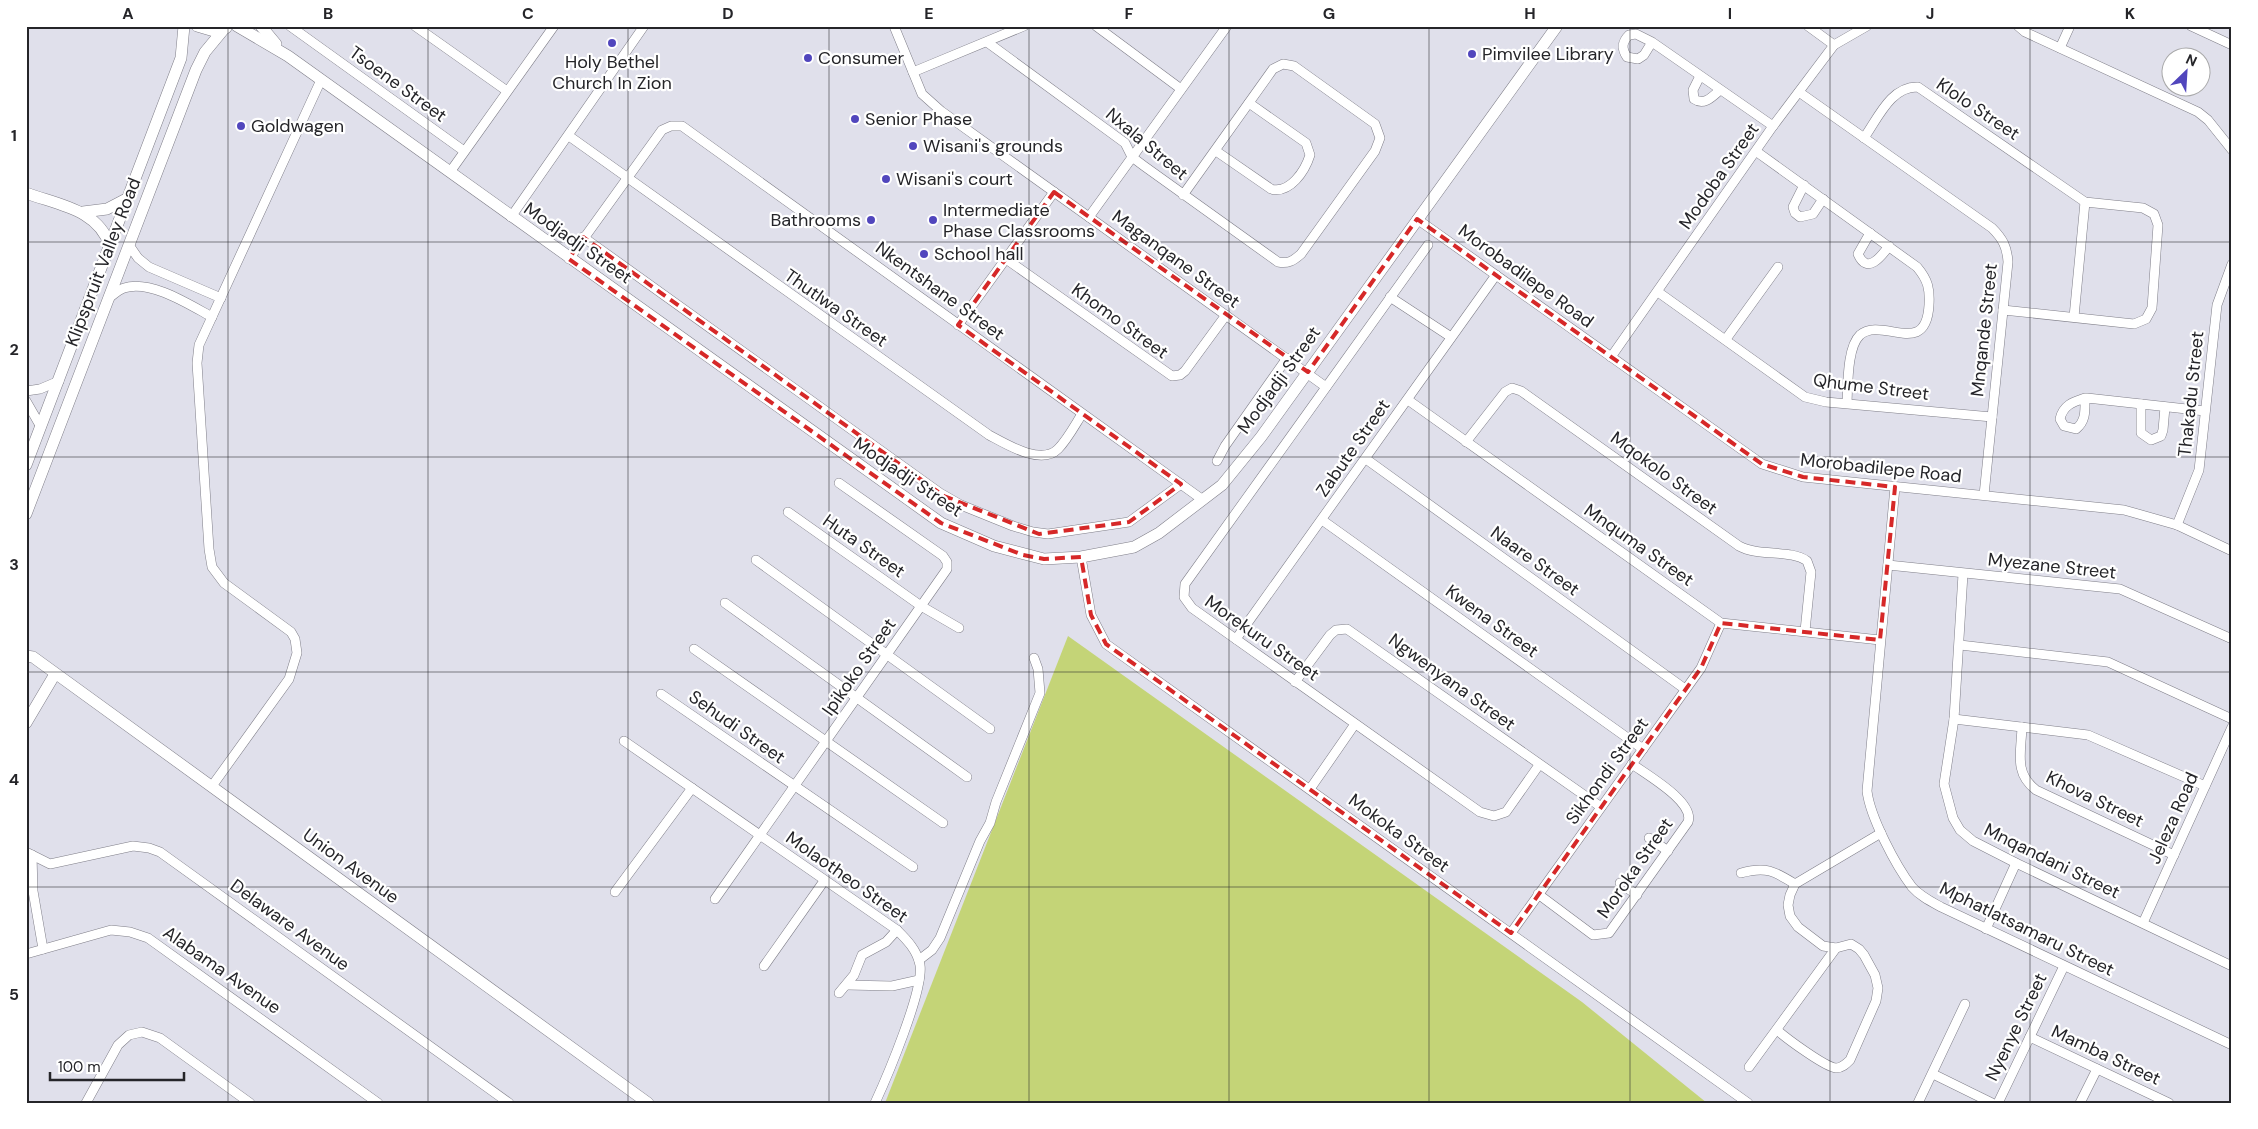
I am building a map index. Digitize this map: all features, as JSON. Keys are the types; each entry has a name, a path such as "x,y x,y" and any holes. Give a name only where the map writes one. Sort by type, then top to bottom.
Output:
{"street":[{"name":"Klipspruit Valley Road","path":"26,465 181,58 184,26"},
{"path":"197,26 205,30 226,28"},
{"name":"Modjadji Street","path":"237,26 288,56 569,259 941,523 966,535 1023,555 1044,559 1121,550 1143,543 1203,500 1237,468 1557,26"},
{"name":"Modjadji Street","path":"261,26 288,56"},
{"name":"Tsoene Street","path":"290,26 464,151"},
{"path":"415,26 507,91"},
{"path":"511,217 644,26"},
{"name":"Maganqane Street","path":"894,26 922,94 941,111 1308,372 1326,387"},
{"path":"913,72 1024,26"},
{"path":"1096,26 1181,89"},
{"path":"1089,217 1227,26"},
{"path":"1808,26 1834,45"},
{"name":"Modoba Street","path":"1611,357 1773,126 1834,45 1867,26"},
{"path":"2018,26 2025,32 2198,112 2208,120 2232,150"},
{"path":"2060,48 2070,26"},
{"path":"2191,26 2232,45"},
{"name":"Klipspruit Valley Road","path":"26,514 196,70 205,52 226,28"},
{"path":"450,172 549,28"},
{"name":"Nxala Street","path":"986,42 1125,143 1132,157 1183,194 1278,262 1291,262 1301,254 1375,151 1380,135 1375,124 1289,64 1273,69 1249,103"},
{"path":"1652,42 1773,126"},
{"path":"1700,76 1693,90 1694,99 1702,102 1708,100 1720,90"},
{"path":"212,786 288,679 297,653 295,639 291,632 224,583 215,572 210,558 197,364 199,345 321,80"},
{"name":"Klolo Street","path":"1864,138 1896,93 1906,87 1918,87 2085,202"},
{"name":"Mnqande Street","path":"1799,92 1992,228 2003,239 2008,256 1984,495"},
{"path":"1183,194 1249,103 1306,143 1310,155 1299,174 1288,187 1280,190 1271,189 1216,151"},
{"name":"Nkentshane Street","path":"569,259 626,177 662,130 671,126 684,127 1203,500"},
{"name":"Thutlwa Street","path":"569,136 989,436 1037,455 1048,455 1060,447 1082,414"},
{"path":"1756,152 1889,246 1917,267 1926,277 1930,288 1926,324 1917,332 1906,334 1871,331 1860,335 1852,348 1847,402"},
{"path":"1804,185 1793,208 1794,213 1800,217 1813,214 1823,199"},
{"path":"958,325 1054,192"},
{"path":"26,193 83,212 103,230 110,246"},
{"path":"83,212 107,209 128,198"},
{"path":"2003,310 2134,324 2146,319 2152,308 2158,225 2154,214 2143,208 2085,202 2074,317"},
{"name":"Morobadilepe Road","path":"1417,219 1762,464 1803,477 2124,510 2177,525 2232,551"},
{"path":"1870,233 1858,254 1866,264 1873,264 1878,261 1889,246"},
{"path":"583,237 940,493 987,516 1043,534 1129,522 1181,484"},
{"path":"129,245 138,258 149,267 221,298"},
{"name":"Morekuru Street","path":"1428,245 1184,587 1184,599 1189,606 1295,682 1486,815 1501,816 1506,812 1540,765"},
{"name":"Khomo Street","path":"1006,259 1172,376 1180,375 1185,371 1226,314"},
{"name":"Thakadu Street","path":"2177,525 2199,470 2217,306 2232,264"},
{"path":"1726,339 1778,267"},
{"name":"Zabute Street","path":"1236,639 1496,275"},
{"path":"108,300 121,289 141,286 180,300 212,317"},
{"name":"Qhume Street","path":"1658,292 1805,397 1826,402 1847,402 1992,416"},
{"path":"1390,297 1451,337"},
{"path":"1217,461 1225,446 1287,358"},
{"path":"26,391 40,389 59,380"},
{"name":"Mqokolo Street","path":"1466,442 1505,392 1512,388 1521,391 1738,546 1747,551 1797,556 1807,561 1811,572 1805,630"},
{"path":"2085,398 2205,411"},
{"name":"Mnquma Street","path":"1408,400 1721,623"},
{"path":"26,401 41,427"},
{"path":"2141,404 2140,433 2151,440 2161,436 2164,430 2165,406"},
{"name":"Naare Street","path":"1366,459 1685,689"},
{"name":"Ipikoko Street","path":"714,899 858,698 948,566 946,559 839,483"},
{"name":"Mphatlatsamaru Street","path":"1895,487 1867,792 1869,806 1881,833 1912,886 1924,898 1986,929 2232,1045"},
{"name":"Huta Street","path":"788,512 921,606 959,628"},
{"name":"Kwena Street","path":"1322,520 1643,749"},
{"name":"Mokoka Street","path":"1081,556 1091,615 1106,644 1748,1103"},
{"path":"756,560 886,656 990,729"},
{"name":"Myezane Street","path":"1888,565 2120,589 2232,639"},
{"name":"Mnqandani Street","path":"1963,574 1954,719 1944,784 1954,818 1960,830 1973,841 2016,863 2232,966"},
{"path":"725,603 966,777"},
{"path":"1721,623 1805,630 1880,640"},
{"name":"Sikhondi Street","path":"1510,933 1701,668 1721,623"},
{"name":"Ngwenyana Street","path":"1295,682 1330,635 1336,630 1348,628 1601,807"},
{"path":"1960,645 2108,662 2232,719"},
{"name":"Union Avenue","path":"26,646 30,656 648,1103"},
{"path":"694,649 943,823"},
{"path":"875,1103 897,1051 919,980 919,960 932,950 940,938 980,841 990,823 996,802 1040,693 1038,669 1034,658"},
{"path":"26,723 55,674"},
{"name":"Sehudi Street","path":"661,694 913,867"},
{"path":"1954,719 2094,737 2205,786"},
{"path":"1310,790 1355,724"},
{"name":"Khova Street","path":"2022,727 2021,772 2025,782 2036,790 2174,855"},
{"name":"Jeleza Road","path":"2143,923 2232,727"},
{"name":"Molaotheo Street","path":"624,741 897,930 913,947 919,960"},
{"name":"Moroka Street","path":"1538,894 1593,935 1601,936 1609,933 1637,895 1688,822 1689,812 1677,797 1632,764"},
{"path":"614,892 692,788"},
{"path":"1777,1030 1800,1047 1833,1067 1841,1067 1850,1060 1876,1001 1878,988 1875,975 1859,949 1851,944 1836,948 1823,946 1808,935 1790,916 1788,905 1795,884 1881,833"},
{"path":"1649,838 1668,851"},
{"name":"Delaware Avenue","path":"29,853 50,864 133,846 149,848 160,852 509,1103"},
{"name":"Delaware Avenue","path":"29,853 33,891 43,949"},
{"path":"1986,929 2016,863"},
{"path":"1741,873 1757,868 1769,869 1795,884"},
{"path":"764,966 824,881"},
{"path":"1620,882 1637,895"},
{"name":"Alabama Avenue","path":"26,954 111,930 130,932 148,938 378,1103"},
{"path":"839,992 847,985 862,955 886,942 897,930"},
{"path":"1749,1067 1836,948"},
{"name":"Nyenye Street","path":"1998,1103 2064,966"},
{"path":"847,985 892,986 919,980"},
{"path":"1918,1103 1965,1004"},
{"path":"86,1103 118,1045 129,1035 142,1032 160,1038 250,1103"},
{"name":"Mamba Street","path":"2030,1037 2164,1102"},
{"path":"2080,1103 2097,1069"},
{"path":"1933,1074 1992,1103"}],"highlighted area":[{"path":"1054,192 1308,372 1417,219 1762,464 1803,477 1895,487 1880,640 1721,623 1701,668 1511,933 1106,644 1091,615 1081,557 1044,559 1023,555 941,523 569,259 583,237 944,496 1039,534 1129,522 1181,484 958,325"}],"green space":[{"path":"1068,636 1582,1002 1707,1103 885,1103"}],"place":[{"name":"Holy Bethel Church In Zion","path":"612,43"},
{"name":"Pimvilee Library","path":"1472,54"},
{"name":"Consumer","path":"808,58"},
{"name":"Senior Phase","path":"855,119"},
{"name":"Goldwagen","path":"241,126"},
{"name":"Wisani's grounds","path":"913,146"},
{"name":"Wisani's court","path":"886,179"},
{"name":"Bathrooms","path":"871,220"},
{"name":"Intermediate Phase Classrooms","path":"933,220"},
{"name":"School hall","path":"924,254"}]}
